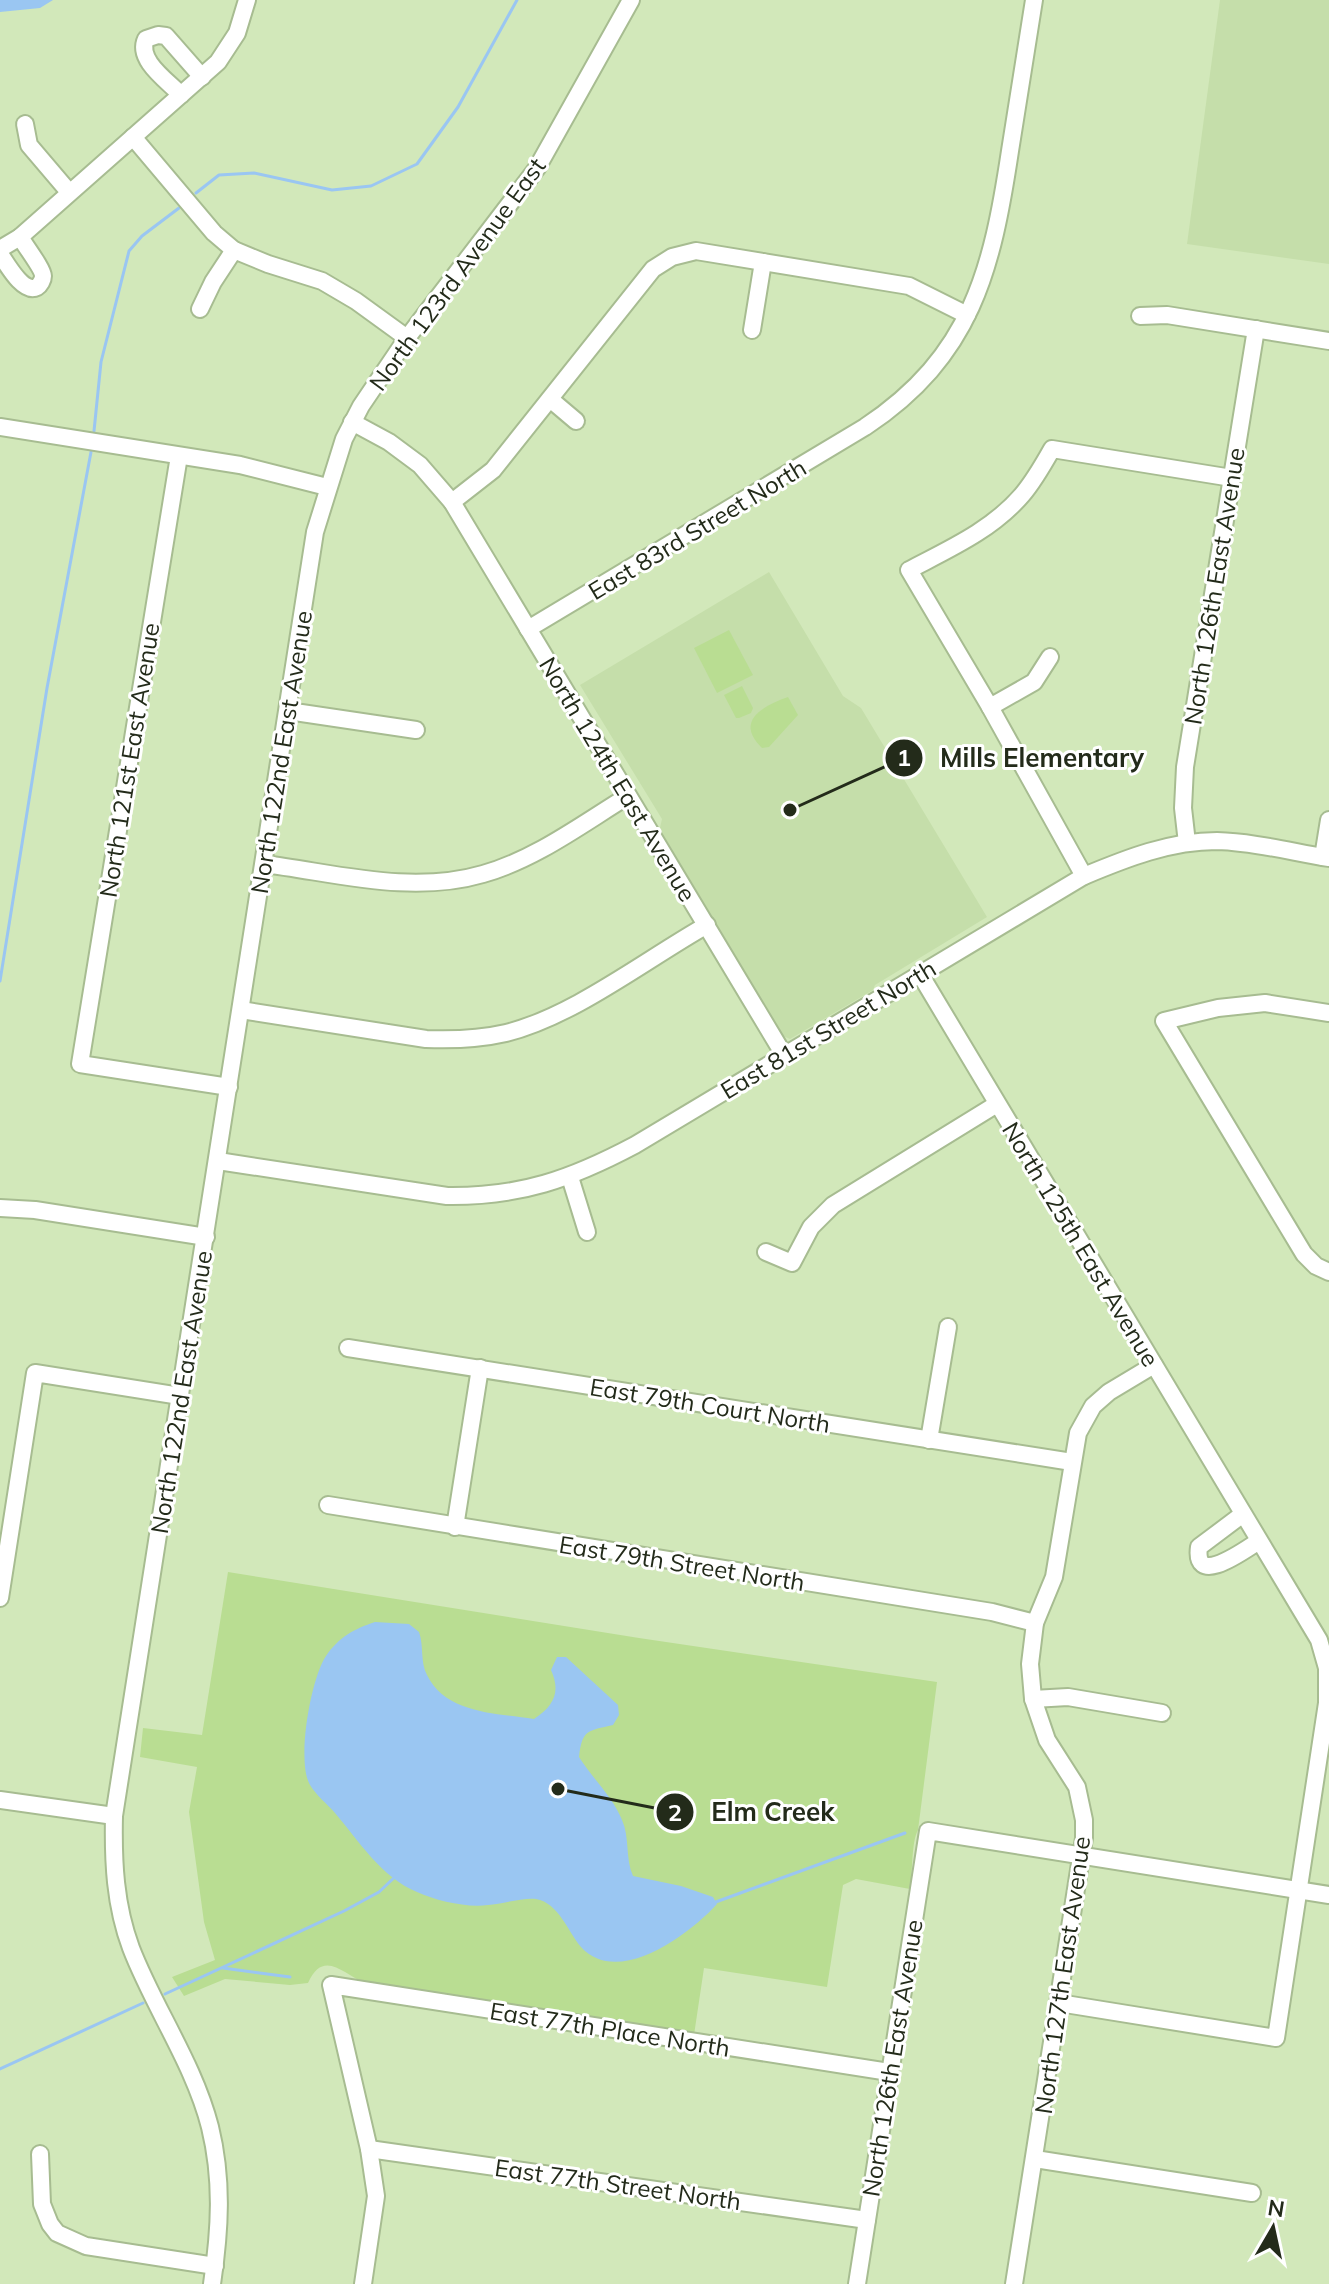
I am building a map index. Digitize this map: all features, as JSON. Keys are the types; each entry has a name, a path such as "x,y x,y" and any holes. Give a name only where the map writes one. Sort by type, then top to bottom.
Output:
{"street":[{"path":"7,246 202,77 230,46 245,13 247,0"},
{"name":"North 123rd Avenue East","path":"327,487 352,422 375,381 537,168 631,0"},
{"path":"452,502 493,470 653,269 672,257 696,251 909,286 925,291 967,315 988,267 996,236 1034,0"},
{"path":"181,95 144,56 146,39 166,36 202,77"},
{"path":"25,124 29,145 69,192"},
{"path":"133,137 214,233 234,250 322,281 407,338"},
{"path":"200,309 234,250"},
{"path":"752,330 763,262"},
{"name":"East 83rd Street North","path":"528,629 865,427 908,394 928,374 967,315"},
{"path":"1140,316 1167,315 1329,341"},
{"name":"North 126th East Avenue","path":"1187,843 1183,808 1185,767 1256,329"},
{"path":"550,399 576,421"},
{"name":"North 124th East Avenue","path":"352,422 389,442 420,465 452,502 784,1055"},
{"path":"0,427 268,471 327,487"},
{"path":"1084,876 909,570 969,539 1003,515 1035,479 1052,449 1232,478"},
{"name":"North 121st East Avenue","path":"179,456 80,1064 229,1087"},
{"name":"North 122nd East Avenue","path":"212,2284 220,2214 216,2154 198,2094 131,1947 115,1880 114,1816 315,532 327,487"},
{"path":"990,707 1034,682 1050,657"},
{"path":"288,711 416,730"},
{"path":"264,864 405,883 464,879 484,874 538,851 628,796"},
{"path":"1326,858 1329,820"},
{"name":"East 81st Street North","path":"218,1161 447,1196 507,1193 539,1187 570,1177 635,1145 1084,876 1155,849 1187,843 1218,841 1326,858"},
{"path":"241,1010 426,1039 493,1035 521,1029 553,1015 707,925"},
{"name":"North 125th East Avenue","path":"920,974 1309,1623 1324,1653 1328,1683 1276,2038 1059,2003"},
{"path":"1329,1013 1265,1003 1218,1008 1164,1021 1304,1254 1316,1266 1329,1272"},
{"path":"766,1252 792,1263 811,1227 833,1205 997,1104"},
{"path":"570,1177 587,1232"},
{"path":"0,1208 35,1210 206,1237"},
{"path":"929,1440 948,1327"},
{"name":"East 79th Court North","path":"348,1348 1072,1462"},
{"name":"North 127th East Avenue","path":"1014,2284 1082,1856 1084,1820 1077,1787 1047,1740 1033,1699 1030,1664 1035,1623 1054,1577 1078,1433 1093,1406 1109,1392 1154,1365"},
{"path":"455,1527 480,1368"},
{"path":"0,1598 35,1373 180,1396"},
{"name":"East 79th Street North","path":"328,1505 992,1612 1035,1623"},
{"path":"1243,1514 1199,1547 1201,1562 1209,1567 1220,1565 1259,1541"},
{"path":"1033,1699 1068,1697 1162,1713"},
{"path":"0,1800 114,1816"},
{"name":"North 126th East Avenue","path":"857,2284 928,1831 1082,1856"},
{"path":"1082,1856 1329,1895"},
{"name":"East 77th Place North","path":"369,2149 331,1985 889,2072"},
{"path":"363,2284 376,2196 369,2149"},
{"name":"East 77th Street North","path":"369,2149 867,2220"},
{"path":"40,2154 42,2204 57,2233 86,2246 215,2266"},
{"path":"1035,2159 1252,2193"}],"shaded area":[{"path":"1220,0 1329,0 1329,264 1187,244"},
{"path":"769,572 843,696 861,708 987,917 790,1039 781,1035 659,832 662,819 580,685"},
{"path":"729,630 753,675 717,693 694,648"},
{"path":"742,686 753,708 751,713 736,718 724,695"},
{"path":"788,697 798,715 769,747 762,748 754,738 751,722 761,710"},
{"path":"228,1572 937,1682 910,1889 856,1879 843,1885 827,1987 704,1968 694,2035 366,1983 327,1966 314,1973 308,1983 290,1985 225,1979 184,1996 172,1977 215,1960 204,1922 189,1812 197,1767 140,1757 143,1728 202,1735"}],"water":[{"path":"0,0 53,0 40,8 0,12"},
{"path":"375,1622 409,1624 419,1632 425,1670 435,1688 459,1704 488,1713 534,1719 541,1714 554,1698 551,1670 557,1657 566,1657 618,1705 619,1715 613,1725 592,1730 584,1736 579,1757 622,1820 633,1876 681,1886 713,1897 717,1904 672,1942 633,1959 614,1962 596,1958 581,1947 557,1912 544,1902 531,1899 480,1906 462,1905 425,1895 393,1878 312,1789 304,1758 307,1720 320,1667 336,1644 348,1634"}],"waterway":[{"path":"196,193 219,175 254,173 332,190 371,186 417,164 458,107 517,0"},
{"path":"94,431 101,362 129,251 142,236 179,208"},
{"path":"0,981 47,688 91,452"},
{"path":"713,1903 905,1833"},
{"path":"165,1994 344,1911 379,1892 397,1875"},
{"path":"223,1968 290,1977"},
{"path":"0,2069 143,2003"}],"place":[{"name":"Mills Elementary","path":"790,810"},
{"name":"Elm Creek","path":"558,1789"}]}
